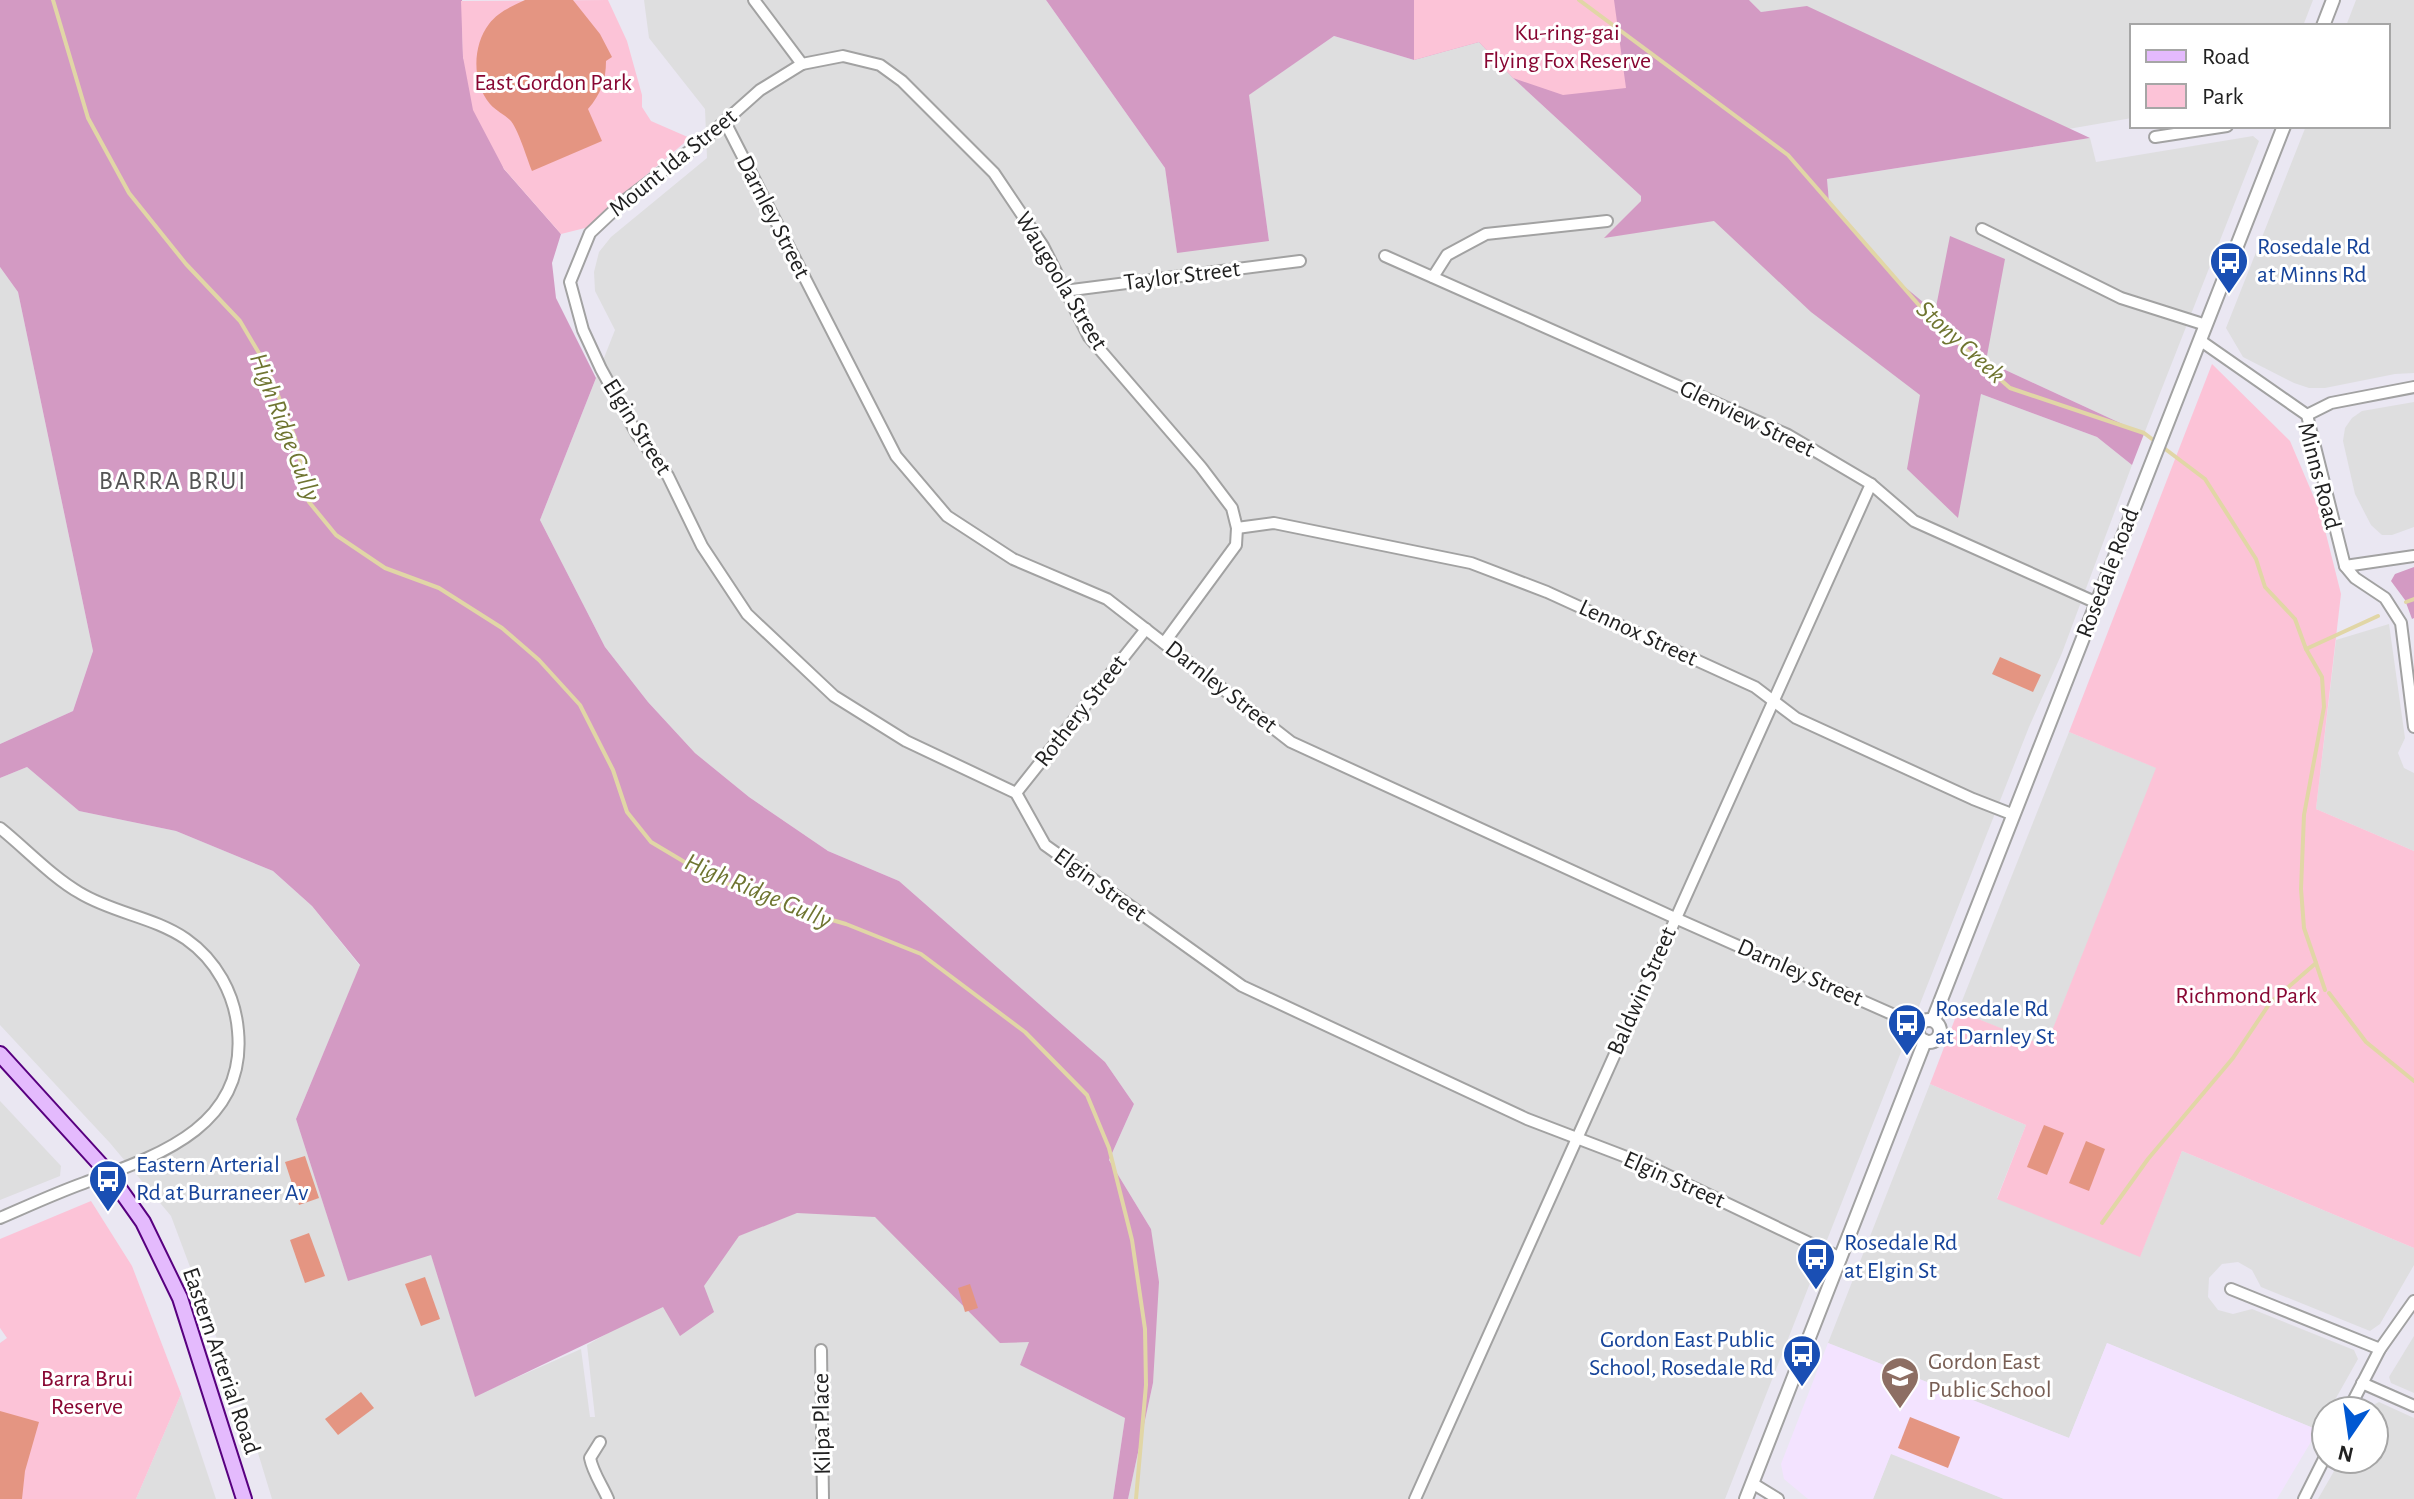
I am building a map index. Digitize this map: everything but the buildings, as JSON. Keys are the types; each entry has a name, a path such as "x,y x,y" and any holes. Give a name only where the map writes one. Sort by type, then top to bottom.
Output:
{"main road":[{"name":"Eastern Arterial Road","path":"0,1054 109,1174 143,1222 180,1298 244,1499"}],"street":[{"path":"754,0 802,64"},
{"path":"2324,24 2333,0"},
{"name":"Waugoola Street","path":"802,64 843,56 880,65 902,81 994,173 1043,246 1089,337 1201,467 1232,508 1237,528"},
{"name":"Mount Ida Street","path":"570,282 590,233 624,201 725,122 760,90 802,64"},
{"name":"Darnley Street","path":"725,122 896,456 947,516 1013,559 1107,599 1291,742 1919,1026"},
{"path":"2155,137 2214,128"},
{"name":"Rosedale Road","path":"1933,1020 2283,128"},
{"path":"1433,277 1447,255 1486,234 1607,221"},
{"path":"1982,229 2121,298 2206,325"},
{"name":"Glenview Street","path":"1385,256 1788,435 1871,484 1914,521 2097,603"},
{"name":"Taylor Street","path":"1064,291 1300,261"},
{"name":"Elgin Street","path":"570,282 583,330 601,369 637,434 668,476 702,546 747,614 834,696 906,741 1016,793 1045,845 1242,986 1527,1119 1642,1163 1841,1258"},
{"name":"Minns Road","path":"2201,341 2307,415 2345,566"},
{"path":"2307,415 2331,403 2414,387"},
{"name":"Baldwin Street","path":"1415,1499 1871,484"},
{"name":"Lennox Street","path":"1237,528 1274,523 1471,563 1547,592 1755,687 1796,718 2014,815"},
{"path":"1164,643 1236,545 1237,528"},
{"path":"2345,566 2414,556"},
{"path":"2345,566 2355,578 2385,598 2401,623 2414,727"},
{"name":"Rothery Street","path":"1016,793 1146,629"},
{"path":"0,828 80,894 185,938 215,966 233,1003 238,1053 235,1071 219,1106 188,1138 0,1218"},
{"path":"1933,1020 1938,1024 1940,1034 1933,1041 1925,1041 1918,1033 1919,1026 1923,1021 1933,1020"},
{"path":"1746,1499 1925,1041"},
{"path":"2231,1289 2380,1349"},
{"path":"2356,1395 2380,1349 2414,1301"},
{"name":"Kilpa Place","path":"821,1350 823,1499"},
{"path":"2362,1383 2414,1406"},
{"path":"600,1442 590,1458 592,1469 608,1499"},
{"path":"2304,1499 2316,1475"},
{"path":"1752,1483 1778,1499"}],"shaded area":[{"path":"644,0 1046,0 1165,168 1177,252 1269,240 1248,95 1334,36 1414,60 1479,42 1513,78 1641,196 1641,201 1606,237 1823,204 1890,282 1957,518 1981,394 2097,437 2132,465 2062,653 2029,727 1725,1499 1128,1499 1153,1383 1151,1229 1109,1160 1134,1104 1105,1062 899,881 828,851 749,797 695,753 648,702 605,647 540,520 615,330 595,291 594,272 599,252 611,237 707,158 705,109 649,38"},
{"path":"1749,0 2313,0 2304,24 2130,24 2130,118 1832,170 1807,7 1761,12"},
{"path":"2356,0 2414,0 2414,373 2309,388 2243,357 2226,328 2305,128 2390,128 2390,24 2347,24"},
{"path":"2253,136 2259,141 2144,434 1986,361 1894,278 1829,203 1827,179 2090,138 2096,162"},
{"path":"0,267 18,292 93,651 73,711 0,744"},
{"path":"2414,402 2414,527 2392,535 2382,535 2371,525 2355,494 2343,441 2345,428 2362,411"},
{"path":"2389,624 2405,738 2398,753 2404,768 2414,773 2414,851 2316,809 2336,640"},
{"path":"2069,732 2157,768 2046,1047 1958,1011"},
{"path":"27,767 79,811 176,831 273,871 312,906 360,966 296,1119 348,1280 431,1254 475,1396 581,1349 590,1417 595,1417 587,1345 655,1306 707,1076 1030,1341 1020,1365 1125,1418 1113,1499 272,1499 251,1430 171,1216 110,1143 0,1025 0,778"},
{"path":"1930,1084 2026,1125 1997,1198 2140,1256 2182,1151 2414,1248 2414,1265 2380,1324 2370,1331 2261,1287 2252,1270 2238,1262 2222,1264 2209,1278 2208,1297 2218,1310 2233,1314 2252,1309 2354,1350 2358,1359 2338,1395 2310,1395 2310,1427 2107,1343 2069,1438 1828,1343"},
{"path":"0,1101 61,1166 60,1176 0,1200"},
{"path":"2414,1336 2414,1393 2391,1383 2389,1377"},
{"name":"Gordon East Public School","path":"1828,1343 2069,1438 2107,1343 2310,1427 2310,1443 2277,1499 2004,1499 1891,1454 1873,1499 1808,1499 1784,1479 1781,1464"},
{"path":"181,1394 216,1499 136,1499"},
{"path":"2390,1407 2414,1418 2414,1499 2318,1499 2332,1475 2390,1475"},
{"path":"1891,1453 1941,1473 2004,1499 1873,1499"}],"green space":[{"path":"0,0 462,0 463,57 504,169 561,234 552,263 556,298 596,378 540,520 605,647 648,702 695,753 749,797 828,851 899,881 1105,1062 1134,1104 1109,1160 1151,1229 1159,1282 1153,1383 1128,1499 1113,1499 1125,1418 1020,1365 1029,1342 1000,1343 875,1217 797,1213 739,1236 704,1286 714,1312 680,1336 663,1307 475,1397 431,1255 348,1281 296,1119 360,965 312,906 273,871 176,831 79,811 27,767 0,778 0,744 73,711 93,651 18,292 0,267"},
{"path":"525,0 573,0 600,34 612,57 606,61 602,86 588,109 602,141 532,171 513,124 484,95 476,64 479,43 489,24 510,7"},
{"name":"East Gordon Park","path":"608,0 627,41 642,95 642,107 651,121 690,138 589,227 561,234 504,169 473,110 463,57 461,1"},
{"path":"1046,0 1749,0 1761,12 1807,6 2090,138 1827,179 1829,202 1894,278 1935,312 1950,236 2005,259 1986,361 2144,434 2132,465 2097,437 1981,394 1958,518 1907,469 1920,395 1811,312 1714,221 1604,238 1641,201 1641,196 1513,78 1479,42 1414,60 1334,36 1249,95 1269,241 1177,253 1165,168"},
{"name":"Ku-ring-gai Flying Fox Reserve","path":"1414,0 1614,0 1626,88 1563,95 1513,78 1479,42 1414,60"},
{"name":"Richmond Park","path":"2212,364 2290,441 2321,514 2341,594 2316,809 2414,851 2414,1248 2182,1151 2140,1257 1997,1199 2026,1125 1930,1084 1958,1011 2046,1046 2156,768 2069,732"},
{"path":"2414,567 2412,619 2405,600 2391,581 2395,574"},
{"path":"2000,657 2041,675 2033,692 1992,674"},
{"path":"2044,1125 2064,1133 2047,1175 2027,1167"},
{"path":"2086,1141 2105,1149 2089,1191 2069,1183"},
{"path":"305,1156 319,1198 299,1205 285,1162"},
{"name":"Barra Brui Reserve","path":"91,1201 132,1266 181,1394 136,1499 0,1499 0,1343 7,1338 0,1328 0,1239"},
{"path":"309,1233 325,1276 305,1283 290,1240"},
{"path":"425,1277 440,1319 421,1326 405,1284"},
{"path":"970,1284 978,1308 965,1312 958,1288"},
{"path":"361,1392 374,1408 338,1435 325,1419"},
{"path":"0,1411 39,1422 25,1471 22,1499 0,1499"},
{"path":"1910,1417 1960,1437 1948,1468 1898,1448"}],"waterway":[{"name":"High Ridge Gully","path":"53,0 88,118 129,193 186,264 240,321 266,365 295,438 309,502 336,535 385,568 439,588 502,628 539,660 580,705 613,770 627,812 651,842 703,873 769,902 846,924 921,954 1025,1032 1087,1095 1109,1148 1132,1240 1145,1329 1146,1385 1136,1499"},
{"name":"Stony Creek","path":"1579,0 1788,155 1931,319 2010,388 2144,433 2205,479 2256,559 2265,587 2295,619 2306,649 2378,616"},
{"name":"Stony Creek","path":"2406,602 2414,599"},
{"path":"2102,1223 2148,1159 2233,1058 2270,1003 2316,963 2304,928 2301,889 2304,815 2324,707 2322,677 2306,649"},
{"path":"2316,963 2325,990"},
{"path":"2329,993 2366,1042 2414,1081"}],"place":[{"name":"Rosedale Rd at Minns Rd","path":"2229,295"},
{"name":"Rosedale Rd at Darnley St","path":"1907,1057"},
{"name":"Eastern Arterial Rd at Burraneer Av","path":"108,1213"},
{"name":"Rosedale Rd at Elgin St","path":"1816,1291"},
{"name":"Gordon East Public School, Rosedale Rd","path":"1802,1388"},
{"name":"Gordon East Public School","path":"1900,1410"}],"district":[{"name":"BARRA BRUI","path":"173,481"}]}
